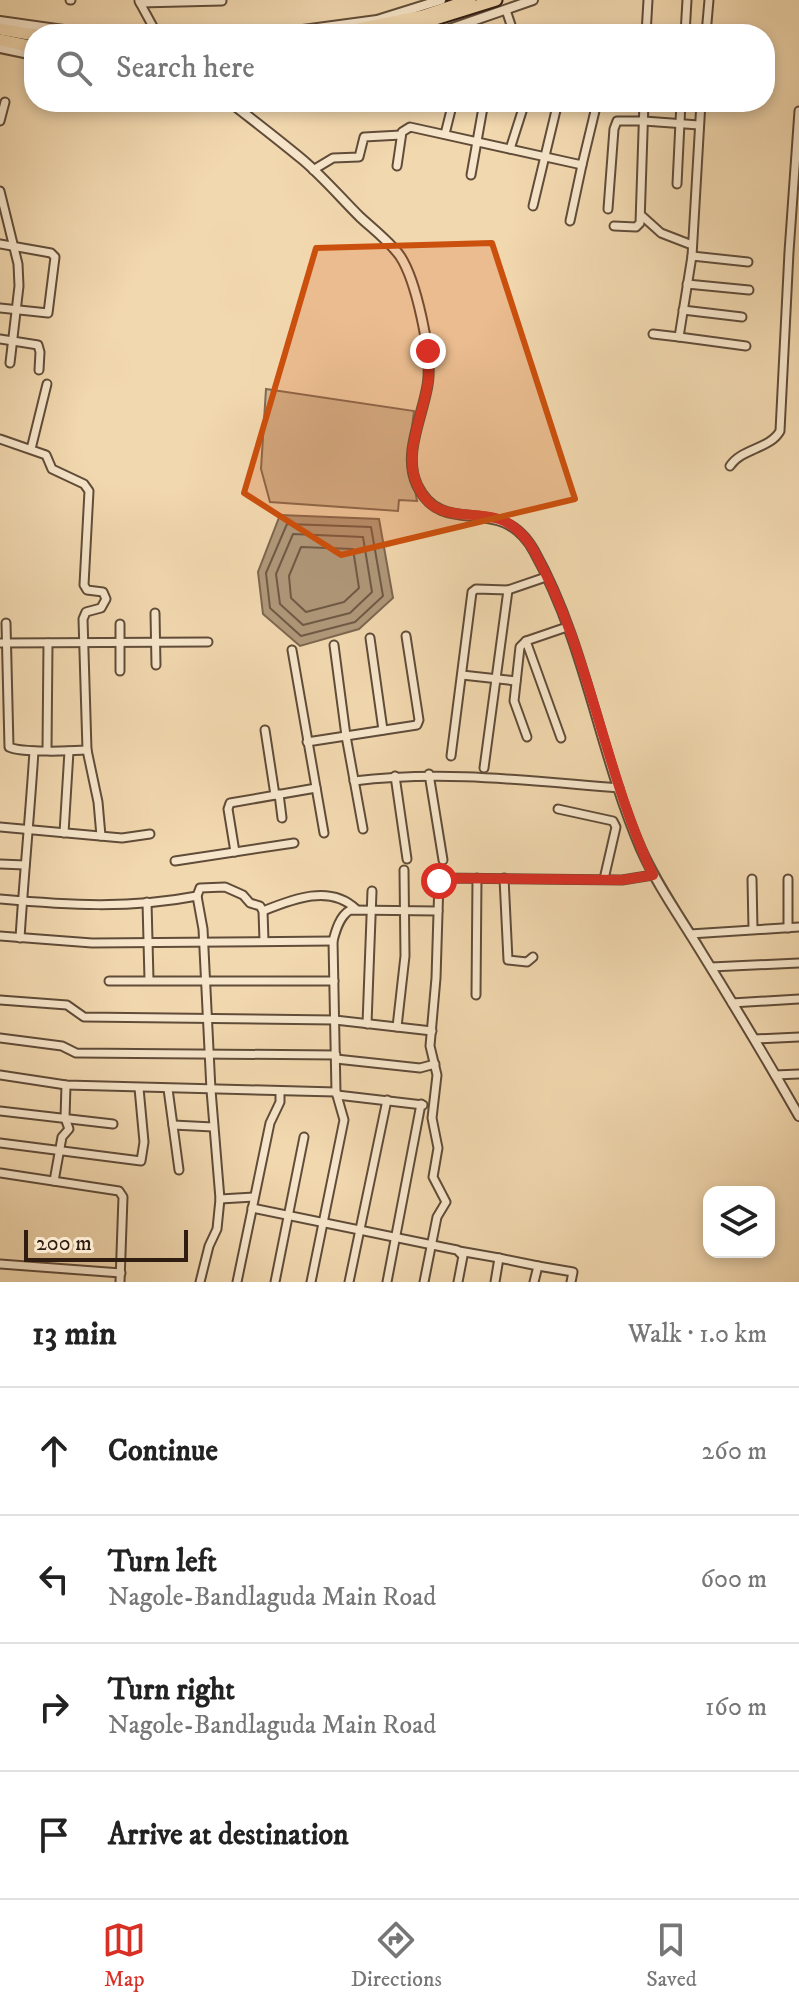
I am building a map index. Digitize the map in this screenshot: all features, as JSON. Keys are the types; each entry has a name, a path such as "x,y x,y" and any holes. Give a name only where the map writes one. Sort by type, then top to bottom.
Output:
{"highway":[{"path":"383,24 423,16 470,0"},
{"path":"419,24 496,0"},
{"path":"0,29 24,33"},
{"path":"0,40 24,45"}],"street":[{"path":"347,24 377,20 441,0"},
{"path":"466,24 533,0"},
{"path":"647,24 648,0"},
{"path":"686,24 687,0"},
{"path":"707,24 709,0"},
{"path":"152,24 139,1 222,1"},
{"path":"506,10 511,24"},
{"path":"0,21 24,24"},
{"path":"0,48 24,53"},
{"path":"0,121 5,102"},
{"path":"730,466 737,457 772,440 780,431 799,111"},
{"path":"242,112 313,170 399,256 411,279 428,351 428,382 414,446 413,469 419,488 431,504 444,512 502,519 533,548 595,703 619,788 653,875 798,1112"},
{"path":"445,134 450,112"},
{"path":"471,175 482,112"},
{"path":"510,149 522,112"},
{"path":"533,206 556,112"},
{"path":"570,221 595,112"},
{"path":"614,226 636,227 640,223 644,112"},
{"path":"677,184 680,112"},
{"path":"679,337 692,256 700,112"},
{"path":"608,209 615,125 620,120 699,125"},
{"path":"397,166 401,135 404,129 410,127 582,165"},
{"path":"313,170 333,158 359,157 364,137 401,135"},
{"path":"0,191 2,211 14,246 19,286 10,363"},
{"path":"641,215 661,233 692,245"},
{"path":"0,244 51,253 55,257 48,313 0,308"},
{"path":"692,256 748,262"},
{"path":"687,284 749,290"},
{"path":"683,310 742,317"},
{"path":"653,334 746,346"},
{"path":"0,339 38,345 39,370"},
{"path":"31,449 47,384"},
{"path":"0,439 46,455 52,469 84,484 89,491 84,585 87,590 103,592 106,599 101,608 84,615 83,642 87,750 98,802 101,836"},
{"path":"451,756 472,592 476,589 508,590 546,577"},
{"path":"484,768 508,590"},
{"path":"155,613 156,665"},
{"path":"6,623 4,643 9,747 34,751 87,750"},
{"path":"120,624 120,671"},
{"path":"527,737 515,705 520,647 526,641 567,627"},
{"path":"307,742 413,726 418,722 406,636"},
{"path":"370,638 383,730"},
{"path":"526,641 561,738"},
{"path":"4,643 208,642"},
{"path":"47,749 48,643"},
{"path":"334,645 363,829"},
{"path":"292,650 324,833"},
{"path":"462,675 516,681"},
{"path":"265,730 282,818"},
{"path":"20,938 31,829 34,751"},
{"path":"64,833 69,751"},
{"path":"354,781 429,774 619,788"},
{"path":"429,774 443,860"},
{"path":"395,776 407,859"},
{"path":"235,852 228,805 316,788"},
{"path":"558,809 613,821 616,827 604,879"},
{"path":"0,827 122,838 150,834"},
{"path":"175,861 294,843"},
{"path":"0,864 25,865"},
{"path":"397,1027 405,956 404,870"},
{"path":"424,1282 439,1212 446,1202 433,1177 438,1148 432,1118 437,1075 430,1046 439,881 442,878 622,880 653,875"},
{"path":"476,995 477,878"},
{"path":"504,878 508,960 527,962 533,957"},
{"path":"752,879 753,929"},
{"path":"788,879 788,928"},
{"path":"200,1282 209,1246 217,1229 220,1199 206,980 197,896 200,888 225,887 260,906 263,911 264,941"},
{"path":"367,1024 372,891"},
{"path":"263,911 313,895 335,895 356,909"},
{"path":"0,899 75,906 197,896"},
{"path":"147,902 149,980"},
{"path":"311,1282 344,1120 337,1094 333,941 344,913 356,909 438,911"},
{"path":"690,934 799,927"},
{"path":"0,936 92,943 333,941"},
{"path":"711,967 799,963"},
{"path":"109,981 334,981"},
{"path":"732,1003 799,999"},
{"path":"0,1000 67,1005 84,1017 335,1020 432,1031"},
{"path":"755,1039 799,1037"},
{"path":"0,1038 62,1046 76,1053 336,1057 420,1068 435,1064"},
{"path":"775,1075 799,1074"},
{"path":"0,1075 66,1085 337,1094 433,1106"},
{"path":"54,1181 62,1137 69,1129 65,1118 66,1085"},
{"path":"0,1143 141,1161 144,1142 139,1088"},
{"path":"168,1089 179,1170"},
{"path":"237,1282 270,1123 280,1102 280,1091"},
{"path":"349,1282 387,1100"},
{"path":"387,1282 421,1104"},
{"path":"0,1111 113,1124"},
{"path":"173,1125 213,1127"},
{"path":"275,1282 304,1137"},
{"path":"0,1173 114,1189 123,1197 120,1278 0,1264"},
{"path":"220,1199 254,1197"},
{"path":"252,1208 573,1272 571,1282"},
{"path":"458,1282 463,1256 459,1251"},
{"path":"495,1282 499,1258"},
{"path":"534,1282 538,1266"}],"highlighted area":[{"path":"492,243 575,499 341,555 244,493 316,248"}],"shaded area":[{"path":"266,389 414,411 409,452 417,501 399,500 398,511 270,502 261,469"}],"water":[{"path":"280,515 379,519 393,598 359,629 300,646 263,614 258,572"}],"route":[{"path":"428,351 428,382 414,446 415,479 431,504 444,512 502,519 533,548 595,703 619,788 653,875 622,880 442,878 439,881"}]}
